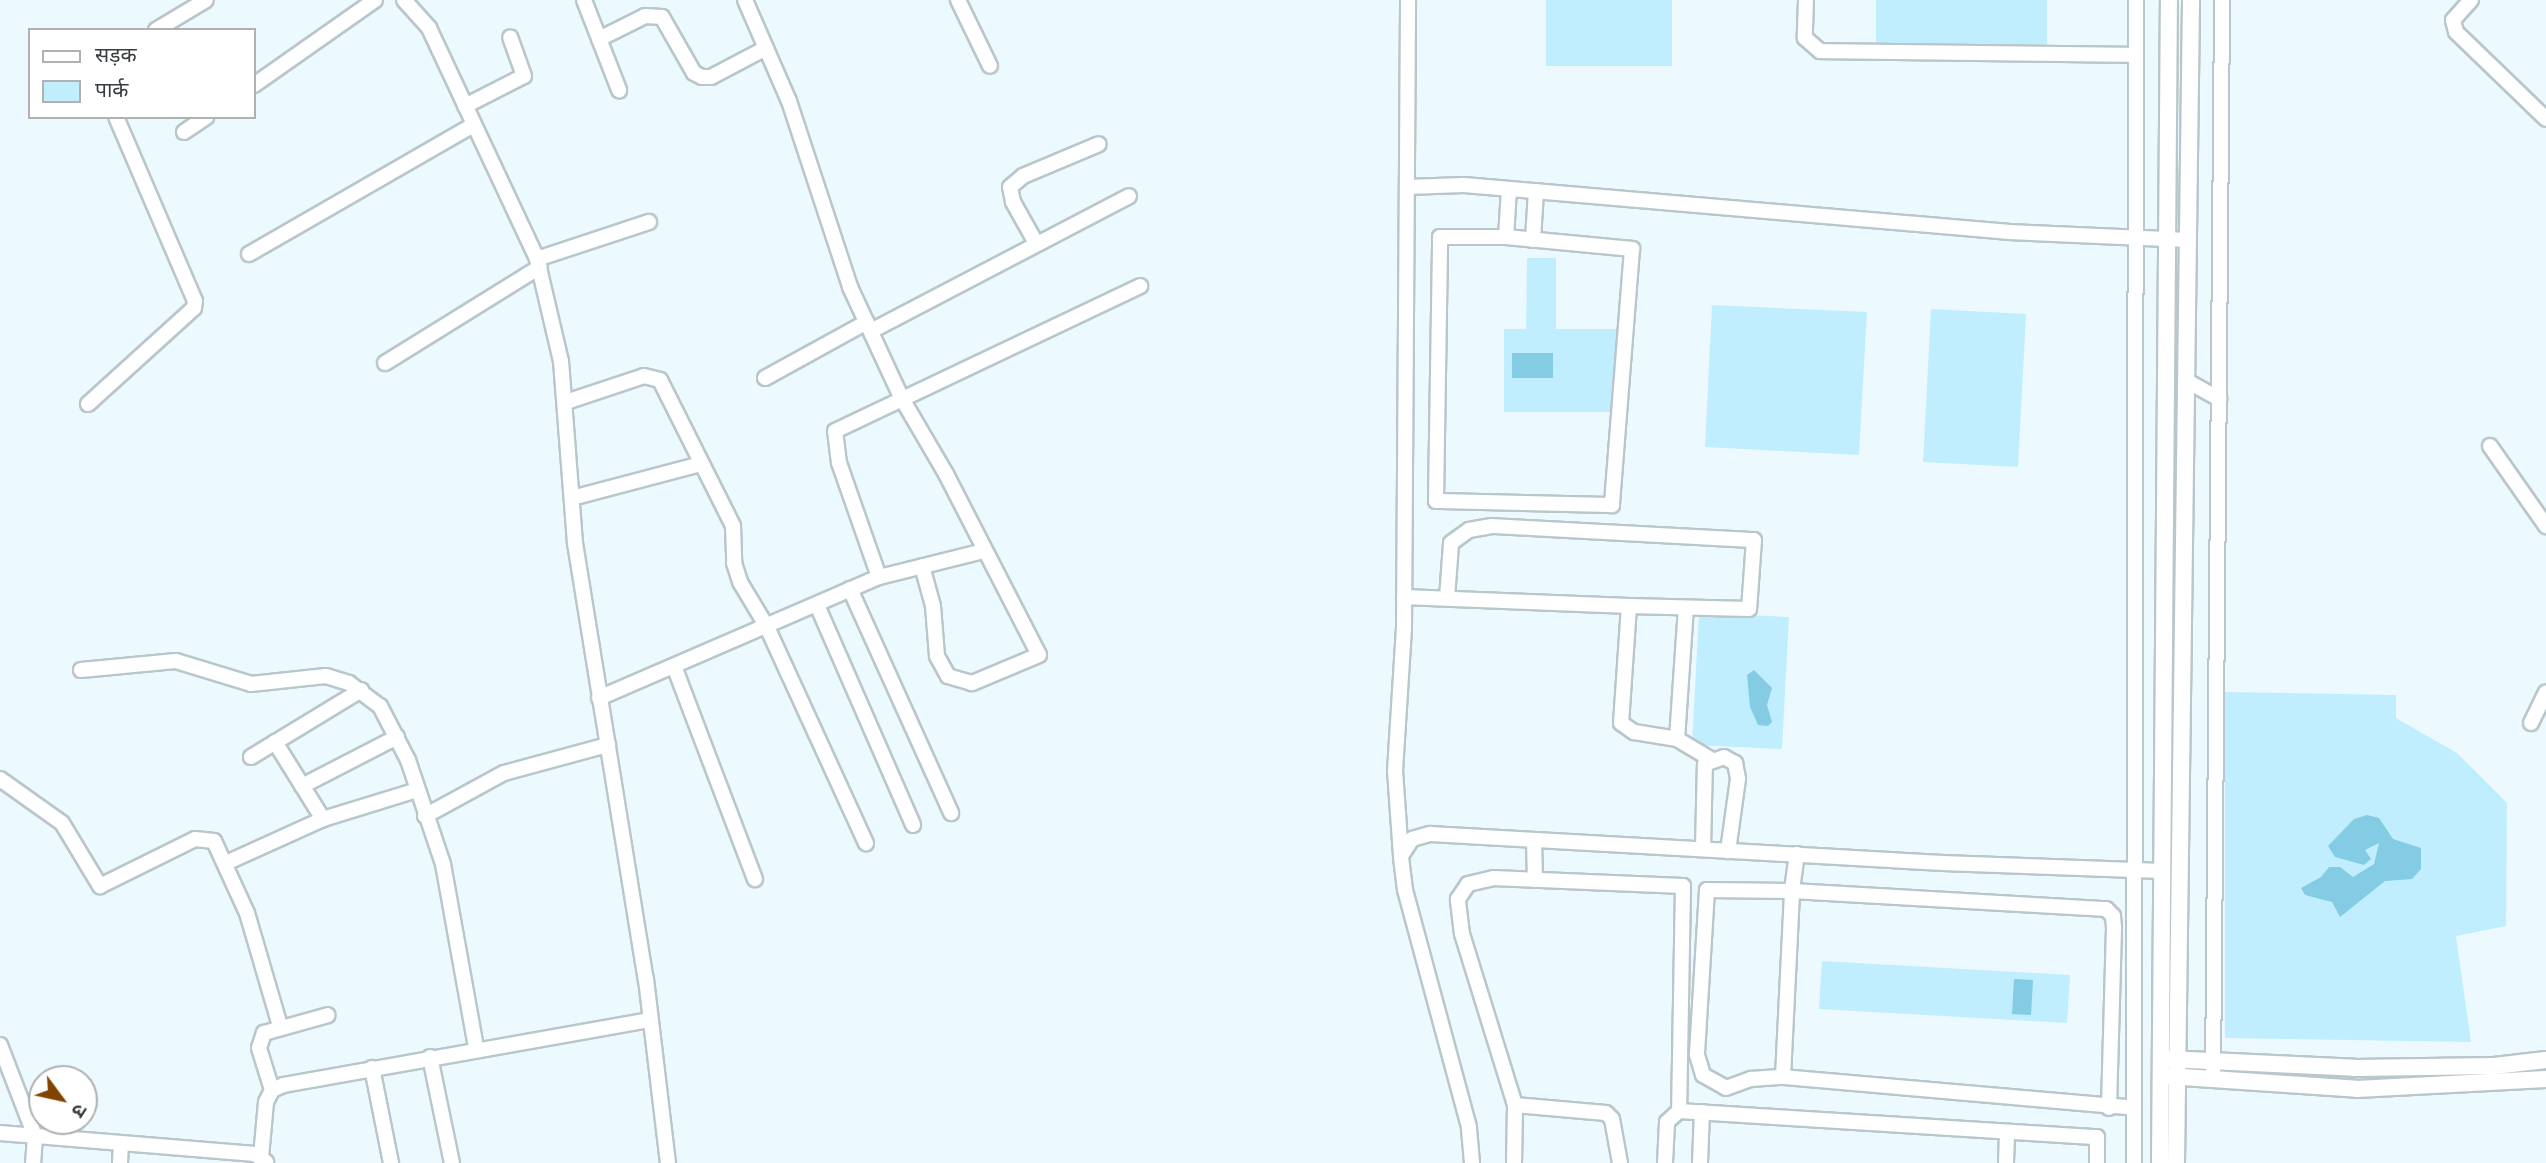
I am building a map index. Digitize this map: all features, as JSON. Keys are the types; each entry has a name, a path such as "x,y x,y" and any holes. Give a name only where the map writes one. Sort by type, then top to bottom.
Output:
{"street":[{"path":"159,28 206,0"},
{"path":"256,84 375,0"},
{"path":"404,0 429,28 539,263 561,360 572,498 599,698 650,1020 668,1163"},
{"path":"584,0 619,90"},
{"path":"745,0 789,101 850,287 901,397 946,474 983,551 1040,653 972,683 957,682 939,664 933,606 922,566"},
{"path":"958,0 990,65"},
{"path":"1408,0 1404,597 1395,771 1405,890 1469,1126 1472,1163"},
{"path":"1806,0 1805,38 1820,51 2136,55"},
{"path":"2134,1163 2136,0"},
{"path":"2169,0 2162,871 2169,1068 2176,1163"},
{"path":"2160,1163 2169,1068 2187,381 2191,0"},
{"path":"2213,1080 2212,396 2222,0"},
{"path":"2471,0 2453,20 2456,32 2546,119"},
{"path":"599,39 645,16 662,17 694,73 702,77 710,77 766,48"},
{"path":"465,106 524,76 510,37"},
{"path":"88,404 194,308 195,301 117,119"},
{"path":"184,132 202,119"},
{"path":"249,254 473,125"},
{"path":"1036,243 1013,202 1010,187 1023,176 1099,144"},
{"path":"1407,187 1509,189 1996,231 2188,240"},
{"path":"1506,237 1509,189"},
{"path":"1533,240 1536,191"},
{"path":"765,379 1129,195"},
{"path":"385,363 539,263 649,222"},
{"path":"1440,237 1506,237 1632,249 1612,505 1436,501 1440,237"},
{"path":"879,577 834,436 838,428 1140,286"},
{"path":"566,402 654,376 733,526 734,564 740,582 767,627 866,843"},
{"path":"2187,381 2212,396"},
{"path":"2490,446 2546,526"},
{"path":"572,498 701,464"},
{"path":"1404,597 1749,610 1754,540 1492,526 1469,530 1451,543 1447,598"},
{"path":"599,698 879,577 983,551"},
{"path":"850,589 951,813"},
{"path":"817,605 912,825"},
{"path":"1629,606 1622,723 1634,732 1677,739 1710,759 1731,759 1737,769 1728,851"},
{"path":"1677,739 1686,608"},
{"path":"81,670 176,661 233,681 251,684 326,676 361,690 380,706 397,737 443,864 476,1048"},
{"path":"674,666 755,879"},
{"path":"251,757 361,690"},
{"path":"2531,723 2546,692"},
{"path":"302,786 397,737"},
{"path":"275,742 323,819"},
{"path":"425,816 504,773 608,745"},
{"path":"1703,849 1703,772 1710,759"},
{"path":"0,779 62,823 99,885 205,837 221,848 247,913 280,1026"},
{"path":"226,863 323,819 417,790"},
{"path":"1401,856 1412,839 1430,834 2162,871"},
{"path":"1534,840 1535,880"},
{"path":"1783,1077 1792,891 1797,854"},
{"path":"1514,1163 1515,1105 1462,934 1458,899 1468,884 1493,878 1683,887 1679,1111"},
{"path":"2109,1108 2109,1019 2114,928 2113,916 2106,909 1792,891 1707,890 1697,1055 1703,1075 1726,1088 1751,1079 1783,1077 2109,1108 2134,1108"},
{"path":"0,1133 121,1143 264,1160 266,1102 272,1090 260,1040 280,1026 328,1015"},
{"path":"2109,1019 2134,1020"},
{"path":"272,1090 476,1048 650,1020"},
{"path":"0,1045 35,1136 33,1163"},
{"path":"430,1057 452,1163"},
{"path":"2169,1068 2213,1061 2356,1068 2494,1066 2546,1060"},
{"path":"372,1068 391,1163"},
{"path":"2169,1068 2213,1080 2357,1089 2546,1079"},
{"path":"1515,1105 1606,1113 1612,1119 1620,1163"},
{"path":"1665,1163 1667,1122 1679,1111 2097,1137 2097,1163"},
{"path":"1700,1163 1702,1112"},
{"path":"2006,1163 2007,1132"},
{"path":"120,1163 121,1143"}],"green space":[{"path":"1546,0 1672,0 1672,66 1546,66"},
{"path":"1876,0 2047,0 2047,44 1876,44"},
{"path":"1527,258 1556,258 1556,329 1618,329 1618,412 1504,412 1504,329 1526,329"},
{"path":"1712,305 1867,312 1859,455 1705,447"},
{"path":"1931,309 2026,314 2018,467 1923,462"},
{"path":"1699,613 1789,617 1782,749 1692,745"},
{"path":"2225,692 2396,695 2396,718 2457,753 2507,803 2506,926 2456,936 2471,1042 2225,1038"},
{"path":"1822,961 2070,975 2067,1023 1819,1009"}],"shaded area":[{"path":"1512,353 1553,353 1553,378 1512,378"},
{"path":"1754,670 1772,688 1767,705 1772,722 1768,726 1758,725 1750,707 1747,675"},
{"path":"2367,815 2379,818 2393,839 2421,848 2421,869 2412,879 2385,881 2340,917 2332,902 2305,895 2301,888 2321,877 2329,867 2340,867 2353,877 2374,864 2379,843 2365,850 2371,859 2364,865 2335,857 2328,846 2354,819"},
{"path":"2014,979 2033,980 2031,1015 2012,1014"}]}
